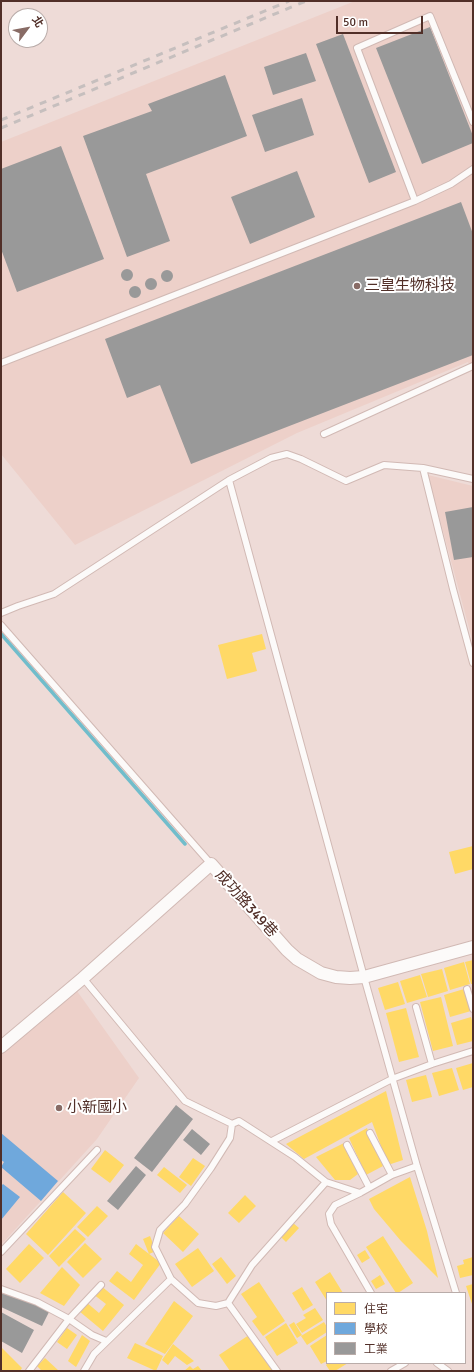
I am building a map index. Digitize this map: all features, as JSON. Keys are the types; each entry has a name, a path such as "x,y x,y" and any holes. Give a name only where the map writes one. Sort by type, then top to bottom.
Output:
{"street":[{"name":"成功路349巷","path":"1,1048 83,978 211,864 270,932 297,959 321,973 336,977 350,978 364,976 473,947"}],"lane":[{"path":"415,201 357,48 430,16 473,122"},
{"path":"1,363 415,201 451,184 473,169"},
{"path":"324,434 473,366"},
{"path":"1,614 18,606 54,594 229,480 271,458 287,454 301,459 346,481 384,465 423,468 473,478"},
{"path":"423,468 452,589 473,663"},
{"path":"229,480 392,1080 456,1292"},
{"path":"1,625 211,864"},
{"path":"83,978 185,1101 232,1124 240,1121 295,1157 326,1182 360,1193"},
{"path":"467,989 473,1009"},
{"path":"416,1006 432,1064"},
{"path":"272,1141 392,1080 432,1064 473,1051"},
{"path":"232,1124 230,1138 211,1168 185,1204 160,1230 155,1247 171,1280 198,1303 216,1306 228,1303 252,1265 326,1182"},
{"path":"370,1133 392,1176"},
{"path":"347,1145 369,1187"},
{"path":"1,1252 97,1150"},
{"path":"370,1292 331,1224 329,1214 335,1205 392,1176 417,1166"},
{"path":"84,1371 94,1354 106,1341 171,1280"},
{"path":"29,1371 69,1319 101,1285"},
{"path":"1,1289 37,1302 69,1319 92,1335 106,1341"},
{"path":"228,1303 277,1371"},
{"path":"391,1371 403,1364"},
{"path":"439,1364 448,1371"}],"shaded area":[{"path":"355,1 473,1 473,373 468,362 297,433 75,545 1,454 1,142"},
{"path":"428,475 473,486 473,643"},
{"name":"小新國小","path":"77,991 139,1078 97,1139 1,1245 1,1054"}],"building: 住宅":[{"path":"262,634 266,649 252,653 257,671 227,679 218,645"},
{"path":"473,846 473,869 455,874 449,852"},
{"path":"473,960 473,984 471,984 465,962"},
{"path":"464,962 470,984 450,990 444,968"},
{"path":"442,969 448,991 428,997 421,974"},
{"path":"420,975 427,997 407,1003 400,981"},
{"path":"398,982 405,1004 385,1010 378,988"},
{"path":"464,989 471,1011 450,1017 444,995"},
{"path":"441,997 453,1046 433,1051 420,1002"},
{"path":"406,1008 419,1057 399,1062 386,1013"},
{"path":"471,1017 473,1024 473,1041 457,1045 451,1023"},
{"path":"473,1063 473,1087 463,1090 456,1068"},
{"path":"452,1068 459,1090 439,1096 432,1073"},
{"path":"426,1075 432,1097 412,1102 406,1080"},
{"path":"386,1091 403,1160 388,1165 372,1122 304,1159 286,1144"},
{"path":"367,1128 383,1166 366,1175 349,1138"},
{"path":"344,1143 358,1174 350,1180 335,1180 316,1157"},
{"path":"105,1150 124,1165 110,1183 91,1169"},
{"path":"193,1158 205,1166 191,1186 179,1177"},
{"path":"164,1167 187,1185 180,1193 157,1175"},
{"path":"410,1177 427,1231 438,1278 401,1241 374,1209 369,1199"},
{"path":"63,1192 86,1213 48,1255 26,1234"},
{"path":"245,1195 256,1206 239,1223 228,1213"},
{"path":"97,1206 108,1216 88,1237 77,1227"},
{"path":"179,1216 199,1234 183,1252 163,1233"},
{"path":"293,1223 299,1228 286,1242 281,1237"},
{"path":"75,1229 86,1239 59,1267 49,1256"},
{"path":"150,1236 156,1251 149,1254 143,1239"},
{"path":"383,1236 413,1283 400,1292 395,1292 366,1247"},
{"path":"85,1243 102,1259 83,1278 67,1262"},
{"path":"29,1244 44,1258 20,1283 6,1269"},
{"path":"136,1244 161,1263 134,1300 109,1281 117,1271 131,1282 143,1265 129,1254"},
{"path":"198,1248 214,1271 192,1287 175,1264"},
{"path":"365,1250 370,1258 362,1263 357,1255"},
{"path":"221,1257 236,1276 227,1284 212,1264"},
{"path":"473,1257 473,1275 460,1278 457,1266 464,1264 463,1260"},
{"path":"62,1267 80,1285 64,1306 40,1293"},
{"path":"330,1272 342,1292 326,1292 326,1299 315,1282"},
{"path":"380,1275 385,1284 376,1289 371,1281"},
{"path":"259,1282 285,1321 263,1336 252,1321 257,1317 241,1294"},
{"path":"473,1284 473,1307 466,1286"},
{"path":"100,1285 124,1305 103,1331 79,1311 86,1302 99,1313 106,1304 93,1294"},
{"path":"302,1287 313,1305 303,1311 292,1293"},
{"path":"174,1301 193,1316 165,1354 145,1344"},
{"path":"315,1308 323,1320 302,1333 296,1324 306,1318 303,1315"},
{"path":"294,1322 302,1335 297,1338 289,1325"},
{"path":"324,1322 326,1325 326,1333 307,1345 301,1336"},
{"path":"286,1323 298,1343 277,1356 265,1337"},
{"path":"67,1328 77,1335 67,1349 57,1342"},
{"path":"82,1335 90,1341 76,1367 68,1361"},
{"path":"249,1335 274,1371 230,1371 219,1355"},
{"path":"326,1336 326,1362 321,1364 310,1346"},
{"path":"135,1343 163,1356 156,1371 127,1358"},
{"path":"173,1344 194,1361 187,1365 175,1356 168,1365 162,1360"},
{"path":"1,1347 22,1368 20,1371 3,1371 1,1369"},
{"path":"45,1358 59,1371 42,1371 37,1366"},
{"path":"346,1364 335,1371 330,1371 326,1365"},
{"path":"190,1366 193,1369 198,1366 202,1371 184,1371"}],"building: 學校":[{"path":"1,1133 58,1181 41,1201 1,1167 4,1162 1,1160"},
{"path":"3,1184 20,1197 1,1220 1,1186"}],"building: 工業":[{"path":"430,27 473,136 473,143 422,164 376,48"},
{"path":"343,34 396,172 369,183 316,44"},
{"path":"306,53 316,81 273,95 264,67"},
{"path":"225,75 247,136 146,174 170,241 127,257 83,136 152,111 148,104"},
{"path":"302,98 314,135 265,152 252,115"},
{"path":"61,146 104,259 17,292 1,249 1,169"},
{"path":"297,171 315,217 250,244 231,197"},
{"name":"三皇生物科技","path":"461,202 473,234 473,355 191,464 160,385 127,398 105,339"},
{"path":"125,269 129,269 133,275 129,281 125,281 121,277 121,273"},
{"path":"165,270 169,270 173,276 169,282 165,282 161,278 161,274"},
{"path":"149,278 153,278 157,284 153,290 149,290 145,286 145,282"},
{"path":"133,286 137,286 141,292 137,298 133,298 129,294 129,290"},
{"path":"473,507 473,557 454,560 445,512"},
{"path":"176,1105 193,1119 152,1172 134,1158"},
{"path":"192,1129 210,1144 201,1155 183,1140"},
{"path":"136,1166 146,1175 118,1210 107,1201"},
{"path":"2,1293 36,1304 49,1312 42,1326 1,1307"},
{"path":"1,1312 34,1330 22,1353 1,1341"}],"waterway":[{"path":"1,634 185,844"}],"railway":[{"path":"1,120 289,1"},
{"path":"1,128 306,1"}],"place":[{"name":"三皇生物科技","path":"357,286"},
{"name":"小新國小","path":"59,1108"}]}
